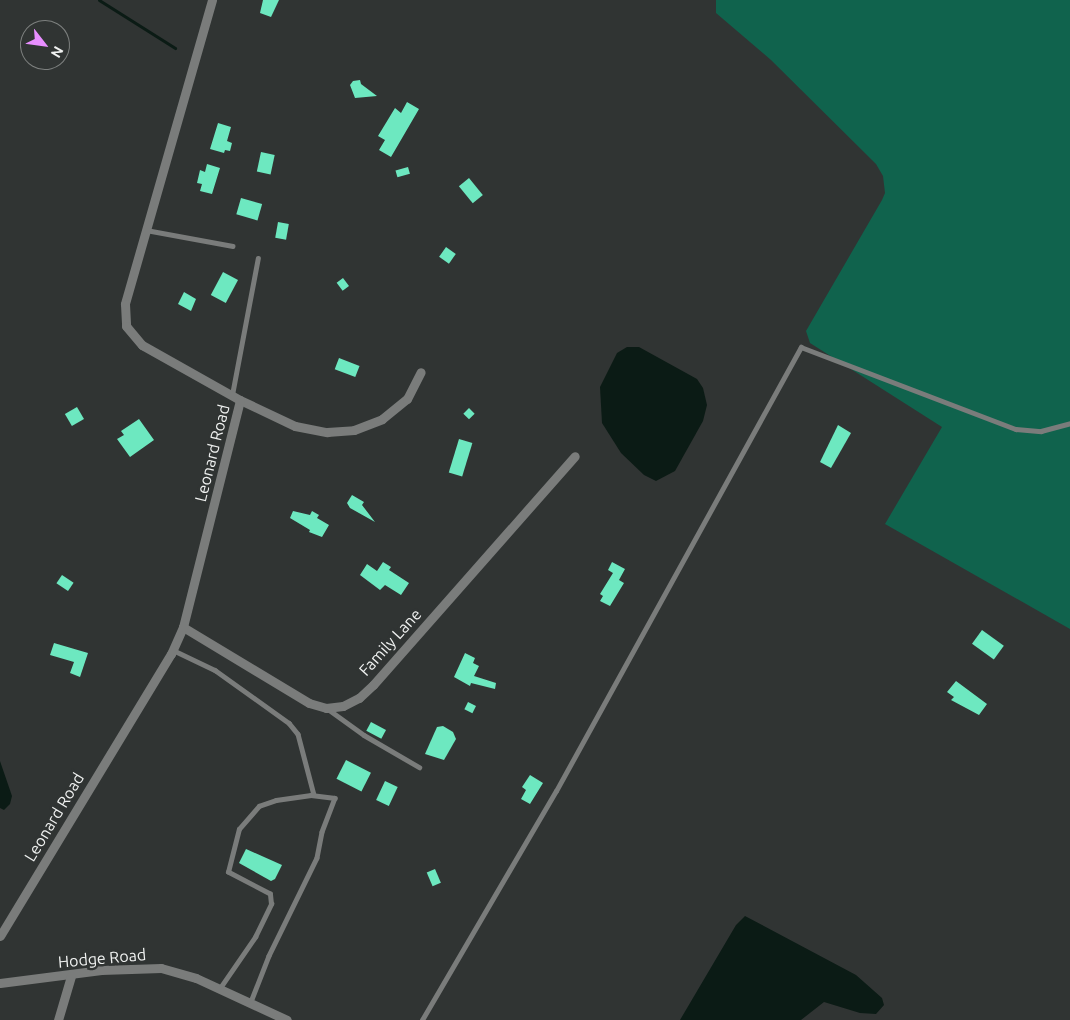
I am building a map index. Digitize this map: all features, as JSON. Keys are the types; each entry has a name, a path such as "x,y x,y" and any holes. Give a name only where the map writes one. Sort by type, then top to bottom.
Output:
{"street":[{"name":"Leonard Road","path":"0,936 172,650 183,627 236,398 142,345 126,326 125,304 212,0"},
{"path":"236,398 295,426 327,432 354,430 382,419 407,399 421,372"},
{"name":"Family Lane","path":"326,708 343,706 359,698 373,685 575,456"},
{"path":"183,627 309,703 326,708"},
{"name":"Hodge Road","path":"0,983 71,976 101,970 161,968 220,988 287,1020"},
{"path":"58,1020 71,976"}],"lane":[{"path":"146,230 233,246"},
{"path":"236,398 258,258"},
{"path":"422,1020 556,791 801,348 1016,428 1041,431 1070,423"},
{"path":"172,650 215,670 289,723 298,734 314,795"},
{"path":"326,708 364,735 419,767"},
{"path":"220,988 255,937 272,904 270,894 228,872 239,829 259,806 276,800 314,795 335,798 322,832 317,858 269,956 251,1002"}],"green space":[{"path":"716,0 1070,0 1070,629 885,524 942,427 810,343 806,331 882,200 885,193 883,176 876,164 771,60 716,13"}],"shaded area":[{"path":"627,347 639,347 697,379 703,388 707,405 703,421 675,471 656,481 644,475 621,453 602,423 600,387 617,353"},
{"path":"0,761 12,796 10,804 4,810 0,808"},
{"path":"745,916 856,975 882,998 884,1005 876,1014 860,1013 824,1002 801,1020 680,1020 736,925"}],"building":[{"path":"263,0 279,0 271,17 260,13"},
{"path":"360,80 361,84 377,96 355,98 350,85 353,81"},
{"path":"407,102 419,109 391,157 379,150 385,140 378,136 395,108 401,113"},
{"path":"218,123 231,127 227,141 232,143 230,151 225,150 224,153 210,149"},
{"path":"261,152 275,155 271,174 257,172"},
{"path":"207,164 220,168 212,194 200,191 202,184 197,183 200,170 205,172"},
{"path":"408,167 410,174 397,177 396,171"},
{"path":"469,178 483,195 473,203 459,186"},
{"path":"241,198 262,204 257,220 236,214"},
{"path":"278,222 289,224 286,240 275,238"},
{"path":"446,247 456,254 449,264 439,257"},
{"path":"223,272 238,280 226,303 211,295"},
{"path":"343,278 349,286 343,291 337,283"},
{"path":"184,292 196,299 191,311 178,304"},
{"path":"339,358 360,366 355,377 335,369"},
{"path":"77,407 84,419 72,426 65,414"},
{"path":"469,408 475,414 469,419 463,414"},
{"path":"139,419 154,440 130,457 117,439 124,435 121,431"},
{"path":"838,425 851,433 831,468 820,462"},
{"path":"459,439 472,443 462,477 449,472"},
{"path":"352,495 364,502 362,505 375,522 350,508 347,503"},
{"path":"293,511 310,515 312,511 319,515 317,518 329,525 322,537 309,532 310,530 290,518"},
{"path":"383,562 391,567 389,570 409,583 401,595 385,585 380,590 360,575 367,564 377,571"},
{"path":"612,562 625,569 619,580 624,583 610,606 600,601 603,596 600,594 613,573 608,570"},
{"path":"62,575 74,583 68,591 56,583"},
{"path":"982,630 1004,646 994,660 972,644"},
{"path":"54,643 88,653 80,677 70,673 74,662 50,655"},
{"path":"465,653 475,658 473,663 479,666 474,676 496,683 495,689 471,683 470,686 454,677"},
{"path":"956,681 987,704 979,715 951,700 954,697 947,692"},
{"path":"468,702 476,706 472,713 464,709"},
{"path":"371,722 386,730 381,739 366,731"},
{"path":"443,726 453,732 456,739 444,760 425,754 437,727"},
{"path":"346,760 371,773 361,791 336,779"},
{"path":"530,775 543,783 530,804 521,799 526,790 522,787"},
{"path":"385,781 398,787 389,806 376,800"},
{"path":"246,849 282,865 275,879 271,881 239,863"},
{"path":"435,869 441,883 433,886 427,873"}],"waterway":[{"path":"99,0 175,48"}]}
